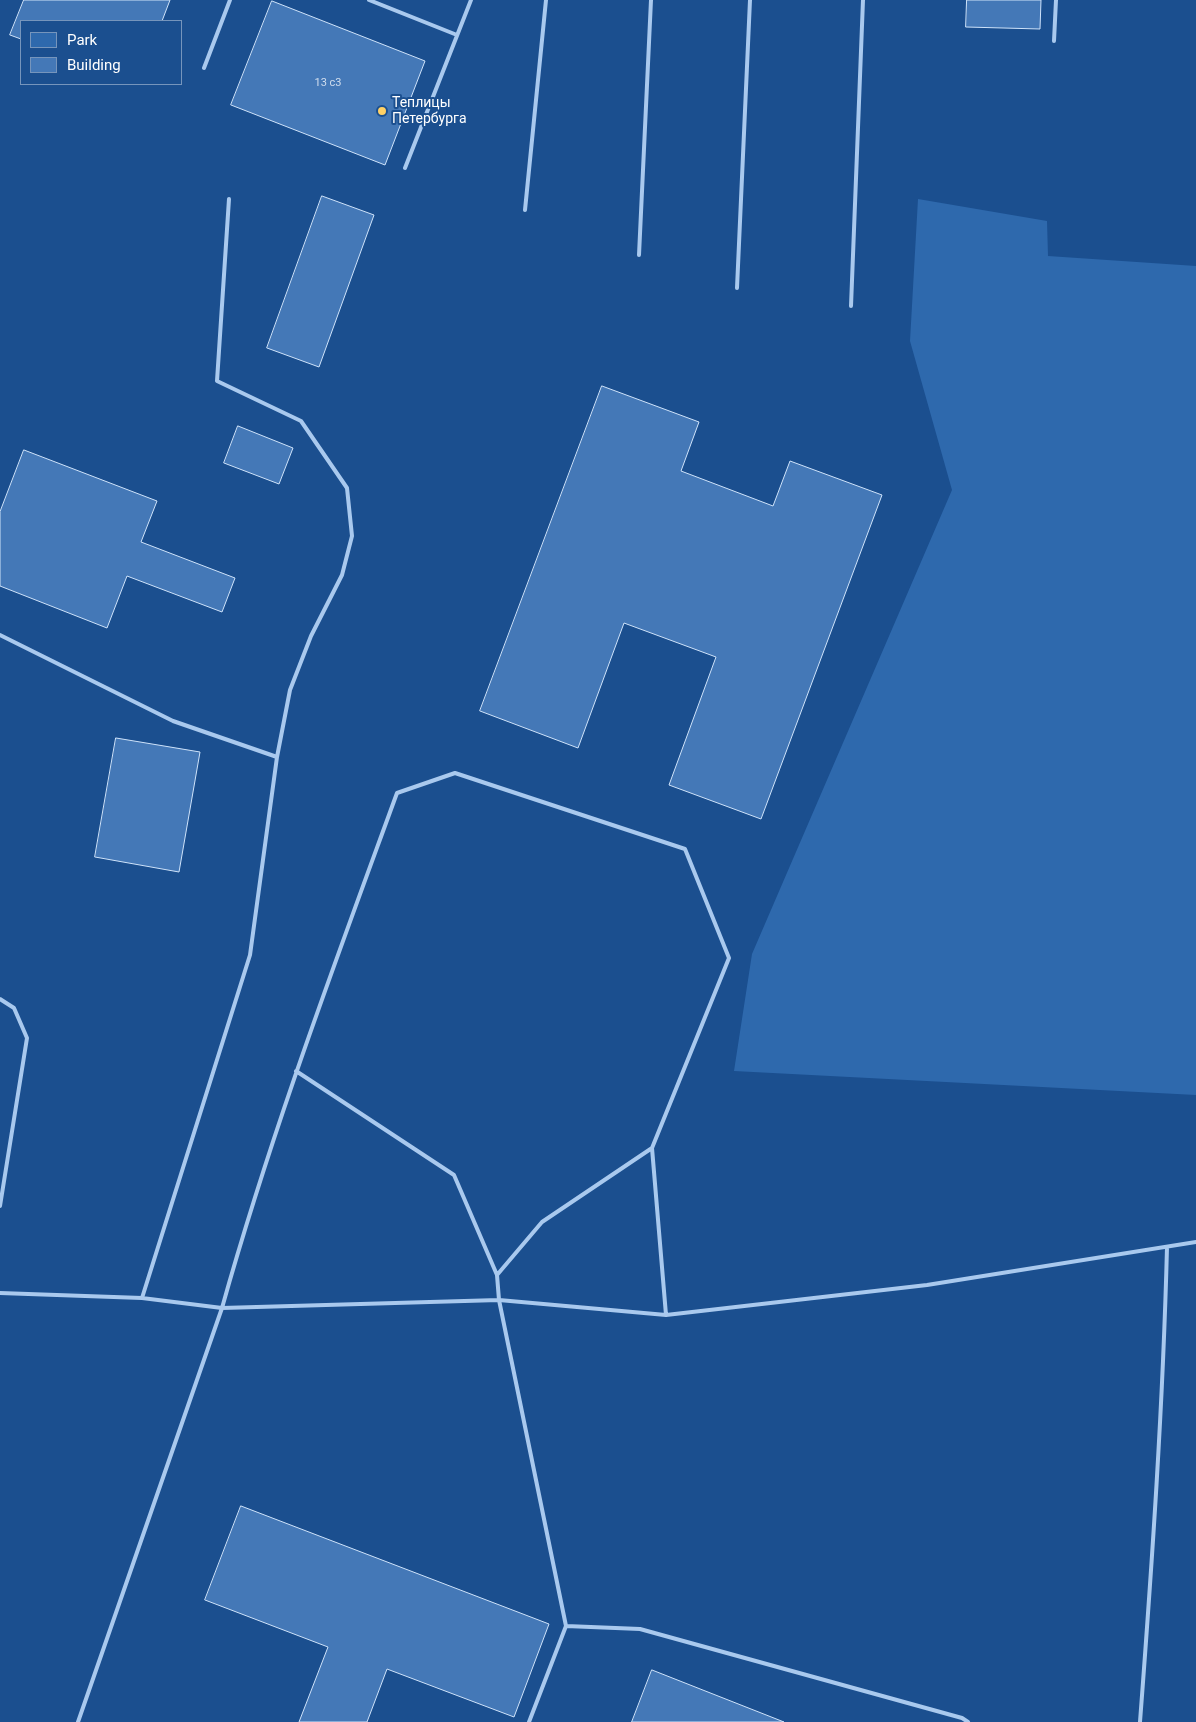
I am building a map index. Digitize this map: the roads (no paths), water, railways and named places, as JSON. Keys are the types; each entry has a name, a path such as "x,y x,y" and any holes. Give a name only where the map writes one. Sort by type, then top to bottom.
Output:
{"lane":[{"path":"204,68 230,0"},
{"path":"369,0 457,35"},
{"path":"405,168 471,0"},
{"path":"525,210 546,0"},
{"path":"639,255 651,0"},
{"path":"737,288 750,0"},
{"path":"851,306 863,0"},
{"path":"1054,41 1056,0"},
{"path":"142,1298 250,954 277,757 290,690 311,636 342,575 352,536 347,488 301,421 217,381 229,199"},
{"path":"0,635 172,722 277,757"},
{"path":"78,1722 222,1308 236,1256 296,1071 397,793 455,773 685,849 728,958 652,1148 666,1315"},
{"path":"0,999 14,1008 27,1038 0,1205"},
{"path":"296,1071 454,1176 497,1275 499,1300 566,1626 529,1722"},
{"path":"497,1275 542,1222 652,1148"},
{"path":"0,1293 142,1298 222,1308 499,1300 666,1315 927,1285 1196,1242"},
{"path":"1140,1722 1163,1378 1167,1247"},
{"path":"566,1626 640,1630 962,1718 968,1722"}],"place":[{"name":"Теплицы Петербурга","path":"382,111"}]}
